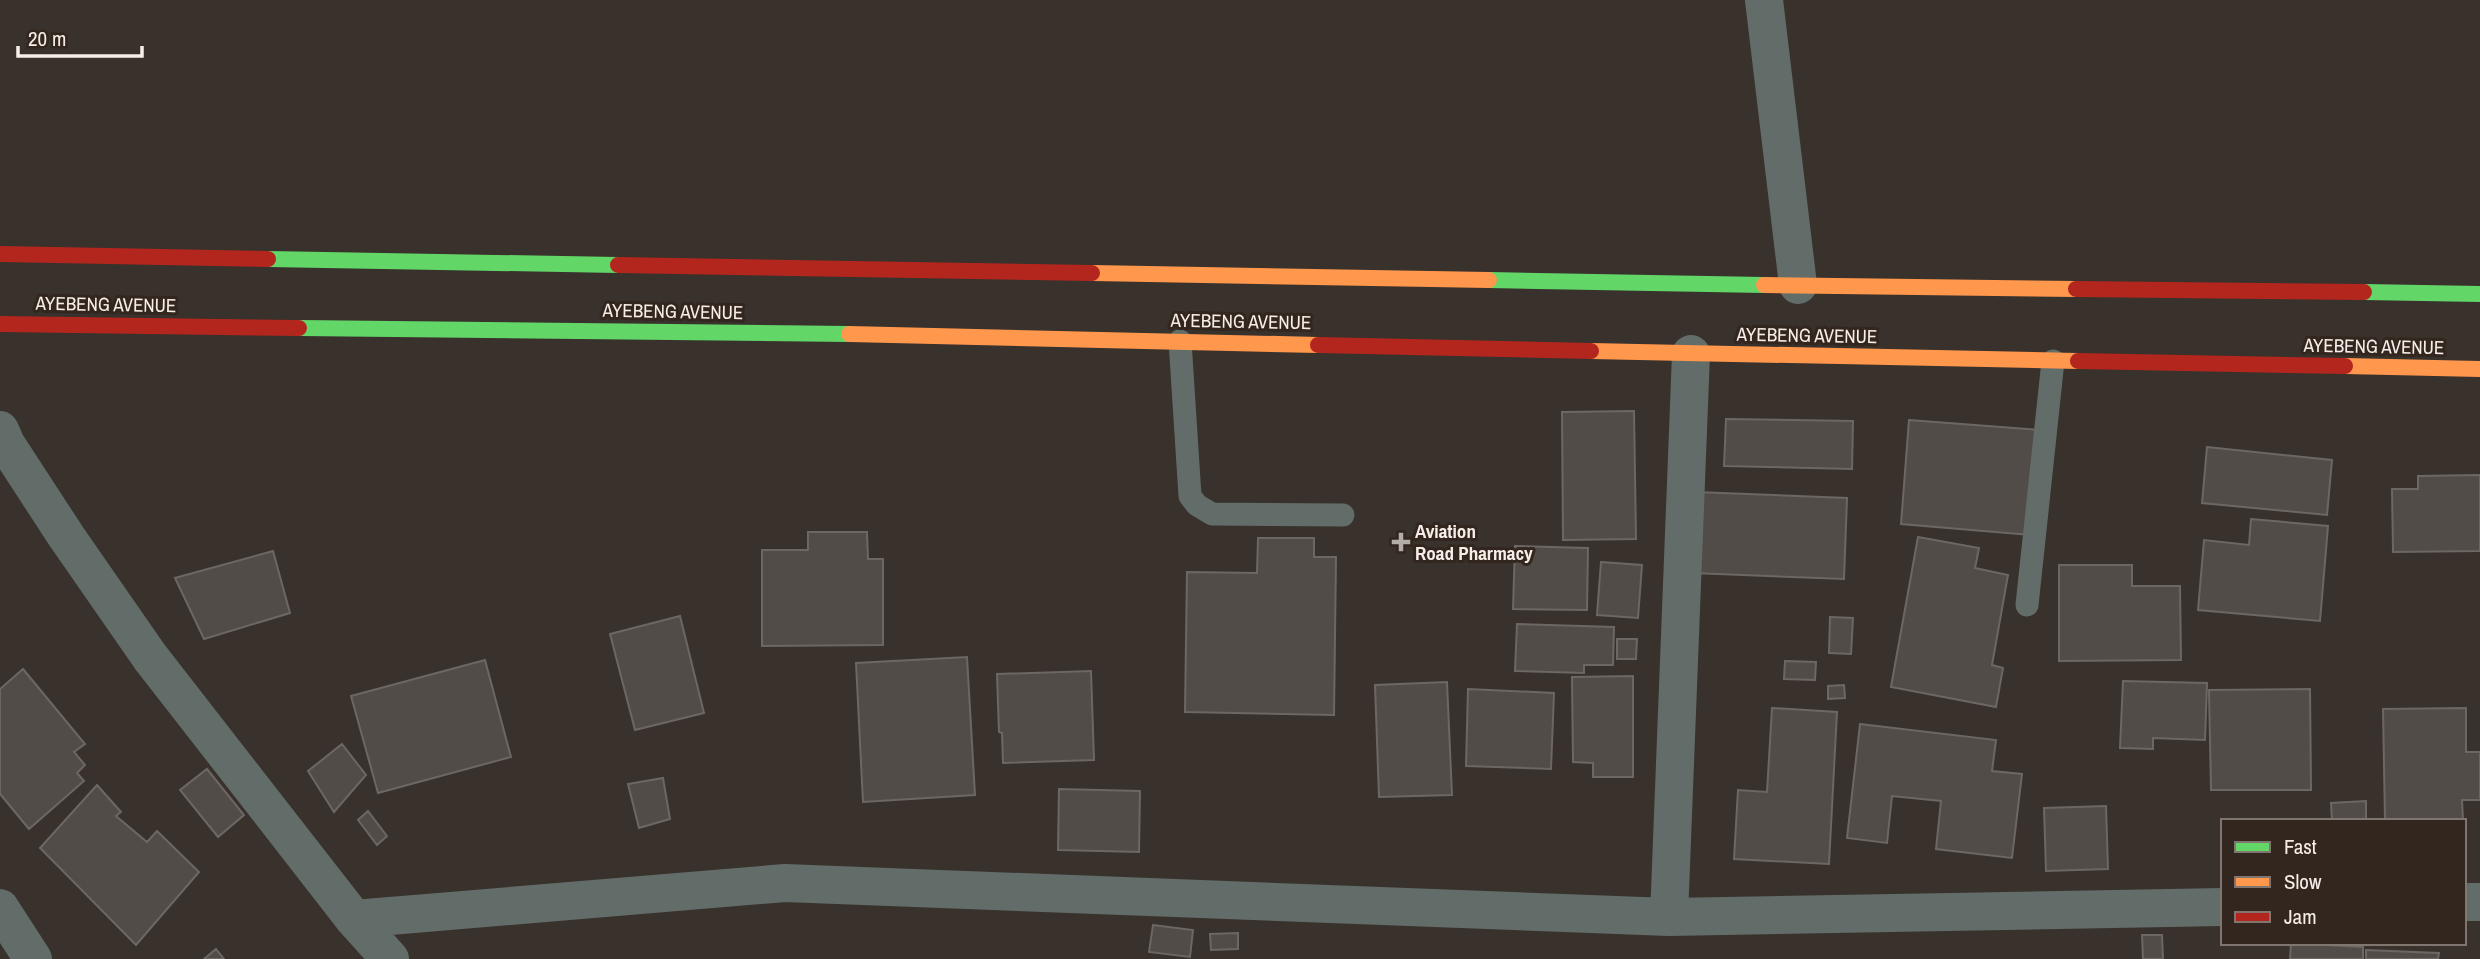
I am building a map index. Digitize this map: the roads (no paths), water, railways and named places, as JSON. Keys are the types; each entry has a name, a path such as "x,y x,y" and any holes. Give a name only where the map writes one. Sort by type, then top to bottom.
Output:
{"street":[{"path":"1764,0 1798,285"},
{"path":"0,254 2480,294"},
{"name":"AYEBENG AVENUE","path":"0,324 1180,341 2480,369"},
{"path":"1669,916 1690,354"},
{"path":"0,430 6,444 66,537 150,657 354,919 390,959"},
{"path":"354,919 785,883 1669,916 2221,907"},
{"path":"0,908 33,959"}],"lane":[{"path":"1180,341 1190,496 1197,505 1212,514 1343,515"},
{"path":"2027,605 2053,360"}],"place":[{"name":"Aviation Road Pharmacy","path":"1401,542"}]}
